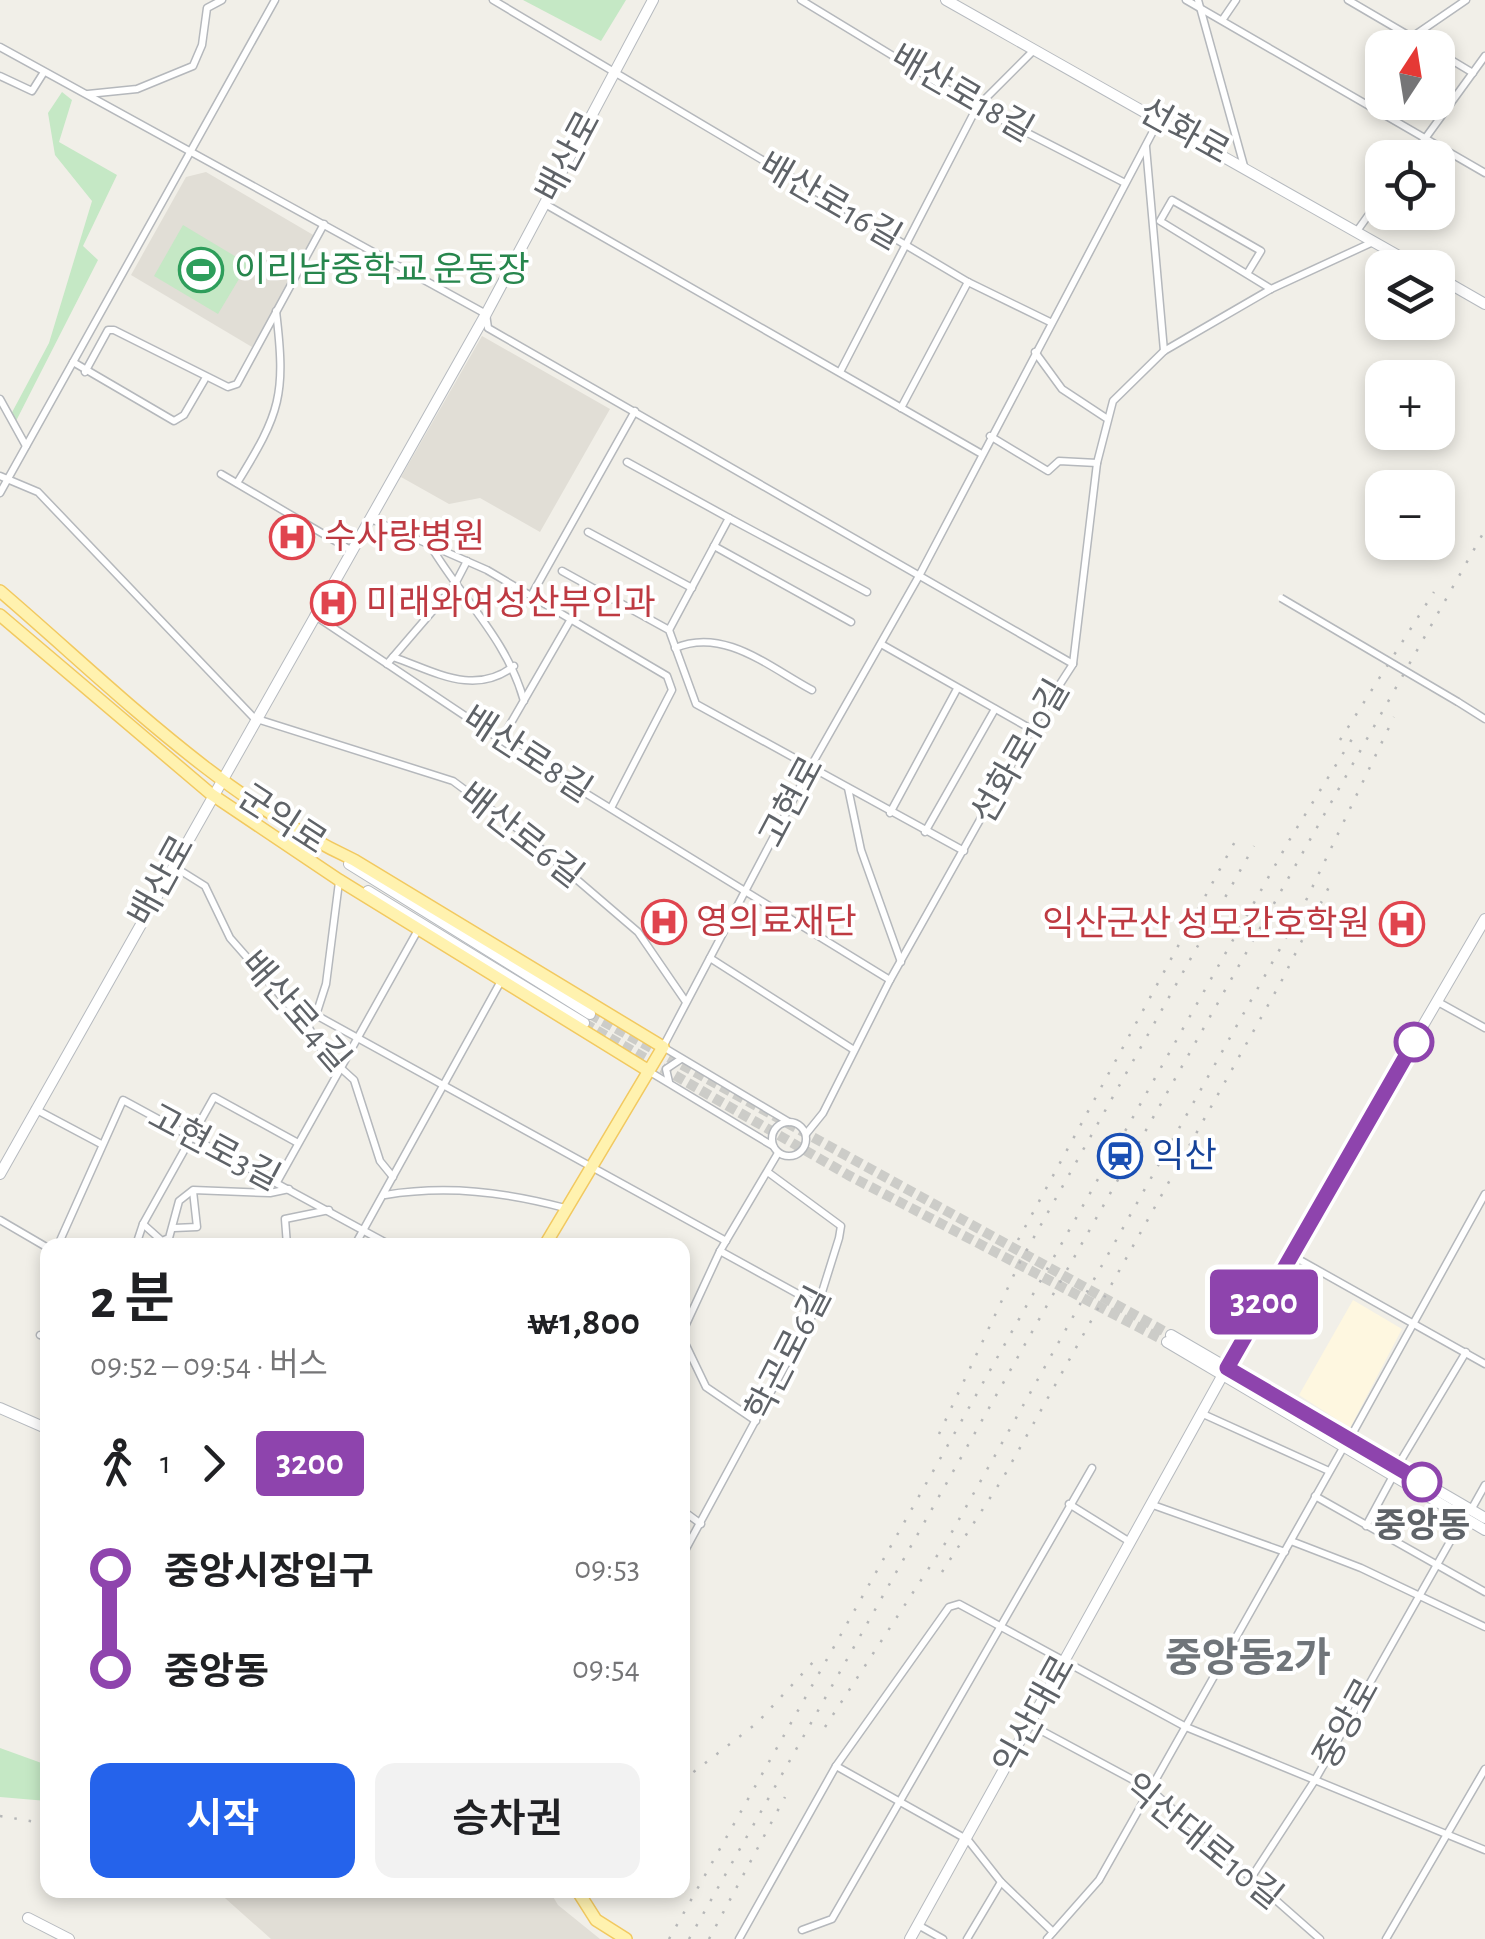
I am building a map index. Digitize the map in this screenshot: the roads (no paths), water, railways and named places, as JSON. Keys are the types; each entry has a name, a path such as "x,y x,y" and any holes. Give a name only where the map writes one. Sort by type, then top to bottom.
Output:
{"main road":[{"name":"군익로","path":"0,592 219,780 312,840 354,860 590,1020"},
{"name":"군익로","path":"0,615 211,794 307,854"},
{"path":"307,854 339,880 500,981 663,1048"},
{"path":"590,1020 649,1071"},
{"name":"고현로","path":"548,1238 663,1048"},
{"path":"582,1898 596,1920 626,1939"}],"street":[{"path":"87,94 137,89 192,66 202,45 208,8 222,0"},
{"path":"0,493 4,478 26,447 275,0"},
{"name":"배산로16길","path":"493,0 904,246 1050,322"},
{"name":"배산로","path":"0,1174 349,549 486,314 653,0"},
{"name":"배산로18길","path":"801,0 977,107 1126,182"},
{"name":"선화로","path":"946,0 1388,250"},
{"path":"1186,0 1199,4 1485,173"},
{"path":"1223,19 1236,0"},
{"path":"1348,0 1399,30"},
{"path":"1423,30 1466,0"},
{"path":"1199,4 1244,166"},
{"path":"0,47 486,314 488,328 1073,664"},
{"path":"840,372 977,107 1035,50"},
{"path":"1426,138 1485,56"},
{"path":"1455,62 1473,73"},
{"path":"0,76 32,91 44,72"},
{"name":"고현로","path":"663,1048 811,766 919,576 1160,119"},
{"path":"1146,146 1164,351"},
{"path":"1247,274 1260,251 1172,200 1160,221 1271,289"},
{"path":"545,204 980,454"},
{"path":"1357,231 1365,220"},
{"path":"85,372 108,330 114,330 205,379 228,387 236,384 324,224"},
{"name":"선화로10길","path":"806,1134 816,1125 890,980 1031,729 1073,664 1096,464 1113,401 1164,351 1271,289 1374,242"},
{"path":"902,408 968,282"},
{"path":"1455,287 1485,304"},
{"path":"237,484 279,403 283,367 276,310"},
{"path":"1035,352 1062,389 1106,418"},
{"path":"73,362 174,421 184,415 205,379"},
{"path":"0,400 26,447"},
{"path":"532,596 635,411"},
{"path":"990,436 1048,471 1058,461 1096,464"},
{"path":"626,462 867,592"},
{"path":"221,474 349,549"},
{"path":"4,478 38,492 254,718"},
{"path":"368,518 532,596 667,676 672,690 611,808"},
{"path":"669,630 729,518"},
{"path":"588,532 692,588"},
{"path":"429,545 454,586 495,633 514,666 524,700"},
{"path":"714,546 852,622"},
{"path":"387,664 454,586 467,562"},
{"path":"562,571 669,630 696,704 964,851"},
{"path":"1282,598 1485,719"},
{"name":"배산로8길","path":"313,614 501,740 890,980"},
{"path":"501,740 571,619"},
{"path":"675,648 692,641 717,640 812,690"},
{"path":"881,644 1031,729"},
{"path":"393,657 443,678 493,680 514,666"},
{"path":"890,813 957,689"},
{"path":"925,832 995,709"},
{"name":"배산로6길","path":"254,718 453,781 519,830 638,932 686,1002"},
{"path":"848,786 861,850 901,963"},
{"name":"군익로","path":"307,854 590,1020"},
{"name":"배산로4길","path":"172,865 205,886 230,938 354,1080 380,1162 393,1177"},
{"name":"군익로","path":"339,880 326,984 316,1015 356,1037"},
{"name":"익산대로","path":"910,1939 1224,1372 1485,919"},
{"path":"277,1182 418,929"},
{"path":"710,958 854,1050"},
{"path":"358,1238 500,981"},
{"path":"1437,1001 1485,1028"},
{"path":"356,1037 726,1241"},
{"path":"649,1071 776,1149 797,1154 805,1146 806,1134 800,1125 663,1048"},
{"path":"670,1084 666,1070 671,1062 682,1059"},
{"path":"138,1238 214,1098 298,1143"},
{"name":"고현로3길","path":"61,1238 100,1144 124,1100 377,1238"},
{"path":"34,1108 100,1144"},
{"path":"690,1317 720,1251 768,1173 776,1149 774,1130 789,1122"},
{"name":"학곤로6길","path":"690,1543 818,1305 841,1226 768,1173"},
{"path":"168,1238 178,1202 192,1190 270,1194 290,1189"},
{"path":"174,1228 198,1227 192,1190"},
{"path":"384,1195 462,1190 512,1194 566,1208"},
{"path":"1046,1939 1098,1880 1485,1194"},
{"path":"286,1238 285,1219 329,1210"},
{"path":"0,1220 40,1243"},
{"path":"143,1224 161,1238"},
{"path":"720,1251 818,1305"},
{"path":"1291,1255 1485,1364"},
{"path":"1169,1338 1467,1514 1485,1530"},
{"path":"1366,1526 1466,1352"},
{"path":"690,1353 706,1388 756,1421"},
{"path":"0,1408 40,1426"},
{"path":"1203,1414 1329,1472"},
{"path":"802,1930 832,1919 998,1625 1092,1468"},
{"name":"중앙로","path":"1251,1878 1316,1780 1485,1485"},
{"path":"1315,1496 1485,1592"},
{"path":"1070,1504 1131,1543"},
{"path":"1153,1505 1284,1552"},
{"path":"1467,1514 1485,1518"},
{"path":"690,1516 701,1524"},
{"path":"1291,1542 1420,1594 1485,1626"},
{"path":"739,1939 836,1766 948,1607 960,1604 1186,1727 1485,1850"},
{"name":"익산대로10길","path":"1027,1724 1150,1790 1320,1939"},
{"path":"836,1766 968,1840 1001,1882 1053,1932"},
{"path":"1386,1939 1485,1769"},
{"path":"967,1939 1001,1882"},
{"path":"28,1918 69,1939"},
{"path":"918,1925 943,1939"}],"tunnel":[{"path":"590,1014 1171,1335"},
{"path":"584,1023 848,1175 1167,1342"}],"railway":[{"path":"689,1939 1485,530"},
{"path":"1340,740 1434,592"},
{"path":"825,1727 948,1539 1299,915 1394,717"},
{"path":"669,1939 1290,839 1357,731"},
{"path":"1018,1240 1238,836"},
{"path":"939,1434 1020,1262 1254,846"},
{"path":"942,1572 1003,1478 1281,982 1330,885"},
{"path":"690,1775 757,1723 815,1660"},
{"path":"709,1939 785,1797"},
{"path":"0,1816 40,1823"}],"place":[{"name":"이리남중학교 운동장","path":"201,270"},
{"name":"수사랑병원","path":"292,537"},
{"name":"미래와여성산부인과","path":"333,603"},
{"name":"영의료재단","path":"664,922"},
{"name":"익산군산 성모간호학원","path":"1402,924"},
{"name":"익산","path":"1120,1156"},
{"name":"중앙동","path":"1422,1482"}],"district":[{"name":"중앙동2가","path":"1248,1659"}]}
